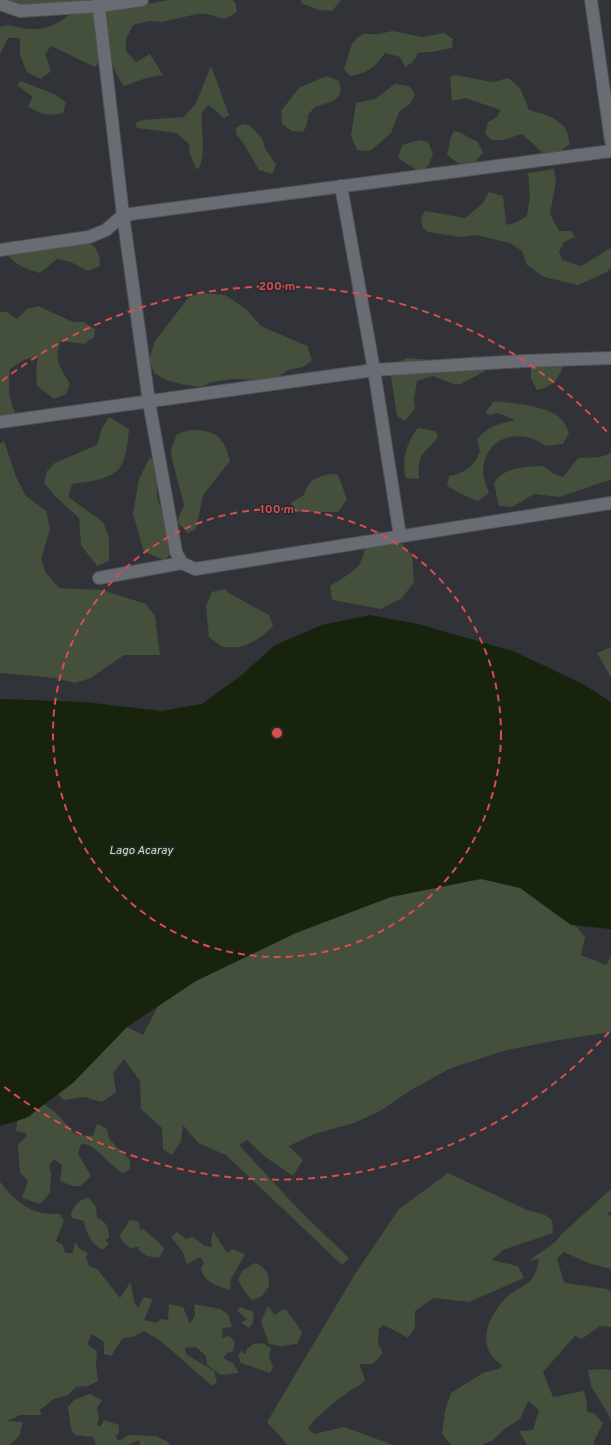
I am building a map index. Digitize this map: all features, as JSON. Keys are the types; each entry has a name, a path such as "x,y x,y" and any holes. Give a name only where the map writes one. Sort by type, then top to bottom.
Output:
{"street":[{"path":"0,4 20,11 142,0"},
{"path":"591,0 606,65 611,141"},
{"path":"99,3 123,215 149,402 176,552 182,563"},
{"path":"0,250 88,237 106,230 123,215 611,151"},
{"path":"341,186 374,370 400,536"},
{"path":"0,422 374,370 524,361 611,358"},
{"path":"99,578 182,563 195,568 611,502"}],"shaded area":[{"path":"10,0 83,0 31,13"},
{"path":"169,0 232,0 235,2 237,12 225,19 207,14 197,14 162,22 149,21 133,25 126,39 126,51 136,62 150,54 163,75 146,78 124,86 116,74 111,56 106,24 107,11 126,4 147,4"},
{"path":"301,0 341,0 332,11 319,10 301,3"},
{"path":"81,7 91,7 99,18 100,61 95,67 51,46 45,54 51,71 41,79 27,72 20,55 20,38 8,38 0,54 0,27 7,25 28,29 44,28 57,23"},
{"path":"392,31 422,37 444,33 453,39 452,48 418,53 413,62 405,67 400,57 385,53 378,62 366,72 350,76 344,69 352,44 358,37 363,34 379,34"},
{"path":"211,66 229,115 224,118 209,105 202,112 203,151 200,165 197,170 189,152 190,145 177,133 137,128 135,123 143,120 184,117 196,103"},
{"path":"454,75 493,82 508,78 520,88 529,110 551,117 562,125 566,130 569,145 552,157 542,152 522,134 503,140 491,140 485,133 488,122 497,117 501,110 465,98 452,101 450,77"},
{"path":"326,76 339,81 340,94 338,97 314,108 308,115 307,125 303,132 292,131 282,124 281,111 299,88"},
{"path":"21,81 54,94 66,102 63,113 45,114 28,106 33,97 17,85"},
{"path":"395,84 409,86 415,94 410,104 399,112 391,133 370,151 357,150 351,136 356,103 375,99"},
{"path":"242,124 250,126 262,138 266,150 276,164 273,174 259,170 244,144 236,134 236,128"},
{"path":"454,131 477,141 483,152 475,162 466,165 462,164 452,159 447,154 451,136"},
{"path":"419,140 428,142 433,154 428,166 420,172 398,158 402,145"},
{"path":"554,169 556,182 550,214 559,231 571,231 575,237 564,242 559,252 562,260 581,266 611,248 611,267 607,272 578,285 544,277 527,265 522,251 510,243 476,235 461,237 428,232 423,228 421,218 425,211 465,218 482,204 489,192 503,196 506,225 515,223 527,216 530,196 528,173"},
{"path":"80,237 95,248 99,255 100,266 88,271 71,262 57,259 40,273 21,266 5,252"},
{"path":"201,293 225,295 246,309 261,326 307,346 312,360 303,367 288,370 274,380 232,379 212,382 201,387 166,380 154,373 149,360 155,341 189,297"},
{"path":"38,306 73,322 84,322 95,329 94,338 85,344 61,341 58,353 59,363 70,384 66,394 54,399 37,386 36,373 38,356 24,360 10,369 9,393 17,416 0,417 0,312 7,312 17,319 27,309"},
{"path":"476,356 488,363 487,370 461,384 453,384 433,376 417,381 414,399 415,408 405,421 397,416 391,377 395,365 407,358 454,362"},
{"path":"564,362 558,377 551,384 537,390 531,379 531,365"},
{"path":"494,401 529,406 548,411 561,419 569,433 563,444 546,446 536,440 515,436 506,438 497,443 490,450 485,459 483,471 489,493 478,501 447,486 449,476 464,471 472,465 478,457 480,451 477,440 481,435 494,426 515,420 498,413 490,415 485,413"},
{"path":"109,417 129,429 126,453 121,466 117,471 99,480 72,484 68,497 103,522 109,538 109,561 97,566 81,545 79,518 54,495 44,483 47,471 55,463 97,445 102,428"},
{"path":"418,428 435,431 438,437 420,459 419,479 406,478 404,465 406,452 414,433"},
{"path":"190,430 206,431 217,436 225,446 230,461 203,495 196,529 188,533 177,522 184,505 171,455 172,447 177,434"},
{"path":"4,441 16,477 26,496 46,511 50,529 41,559 46,573 59,588 102,590 146,604 155,616 160,655 124,655 91,678 75,683 55,678 0,673 0,444"},
{"path":"611,453 611,479 609,480 559,497 534,494 512,507 499,506 494,484 502,474 508,471 522,467 543,466 554,474 563,477 578,458 600,457"},
{"path":"150,457 158,471 158,499 161,508 172,527 177,545 165,560 144,552 133,514 139,479"},
{"path":"329,474 338,475 347,499 338,512 295,512 291,503 304,495 307,486 312,481"},
{"path":"378,531 396,538 412,555 414,582 402,598 381,609 332,600 330,586 357,568 363,556 367,537"},
{"path":"226,589 227,592 269,615 273,626 257,639 239,647 225,647 209,637 206,606 212,592"},
{"path":"611,647 611,677 597,653"},
{"path":"487,871 560,907 585,937 581,955 606,965 611,957 611,1032 507,1050 451,1068 411,1090 380,1111 354,1123 314,1134 289,1146 303,1160 293,1176 264,1156 247,1140 239,1145 299,1210 349,1258 342,1265 226,1155 198,1143 183,1125 181,1141 172,1155 163,1149 162,1128 141,1109 140,1081 124,1059 113,1073 116,1092 102,1102 84,1097 63,1100 52,1085 127,1027 143,1035 158,1006 189,974 244,936"},
{"path":"41,1102 55,1112 76,1135 93,1136 97,1124 107,1129 109,1139 130,1160 130,1169 123,1173 92,1147 81,1144 78,1153 91,1176 81,1186 72,1186 60,1181 62,1165 54,1159 49,1165 51,1174 50,1193 40,1204 22,1198 28,1181 20,1173 18,1145 26,1137 26,1133 16,1131 18,1116 30,1117"},
{"path":"448,1173 527,1210 545,1215 552,1220 553,1233 503,1250 492,1260 518,1266 524,1278 469,1302 434,1298 415,1311 415,1327 408,1338 384,1325 379,1329 378,1343 383,1353 373,1364 359,1364 365,1379 363,1382 326,1409 308,1428 314,1434 344,1427 393,1445 288,1445 267,1422 355,1274 399,1209"},
{"path":"0,1182 19,1202 26,1207 41,1213 60,1214 64,1221 56,1241 63,1245 65,1253 73,1253 75,1242 80,1249 88,1253 86,1257 89,1266 98,1270 120,1298 130,1283 135,1303 138,1308 144,1297 153,1299 144,1320 157,1323 161,1319 168,1320 169,1304 183,1307 190,1324 195,1315 194,1304 220,1309 228,1314 232,1327 223,1328 222,1338 229,1336 235,1342 233,1351 227,1353 223,1358 233,1363 239,1373 221,1375 207,1365 206,1356 196,1347 185,1348 186,1354 214,1371 217,1382 212,1386 161,1341 144,1331 133,1337 123,1338 111,1356 104,1354 104,1342 92,1334 87,1344 97,1351 96,1364 98,1381 88,1386 76,1387 68,1395 54,1399 40,1410 41,1415 20,1415 7,1421 23,1422 19,1436 9,1445 0,1445"},
{"path":"611,1189 611,1211 607,1214 611,1216 611,1269 588,1263 564,1252 557,1258 564,1283 608,1289 611,1293 611,1327 600,1326 582,1339 575,1336 543,1372 553,1397 584,1391 587,1403 587,1412 594,1413 603,1423 594,1441 594,1445 527,1445 519,1431 533,1430 539,1410 528,1401 520,1419 503,1430 493,1440 482,1445 451,1445 442,1434 445,1411 451,1393 483,1373 498,1369 502,1366 491,1355 487,1347 486,1339 490,1322 498,1307 509,1295 527,1284 533,1278 539,1259 529,1261 555,1242"},
{"path":"89,1198 96,1207 97,1218 105,1223 109,1231 109,1238 105,1240 109,1243 103,1250 99,1248 90,1238 84,1221 72,1218 71,1213 76,1205 80,1201"},
{"path":"130,1220 137,1221 140,1225 139,1230 144,1229 162,1246 164,1249 159,1258 147,1256 139,1251 139,1247 130,1248 122,1241 120,1235"},
{"path":"213,1231 227,1253 233,1249 245,1254 231,1279 230,1290 216,1285 205,1278 201,1269 204,1262 200,1257 187,1264 183,1252 171,1237 177,1232 186,1239 193,1237 205,1246 212,1247 211,1240"},
{"path":"255,1263 265,1269 269,1287 262,1296 252,1300 244,1291 238,1280 242,1271"},
{"path":"268,1306 275,1315 281,1310 286,1309 299,1326 302,1333 297,1344 281,1346 269,1344 261,1322"},
{"path":"240,1307 254,1312 253,1323 249,1328 241,1323 247,1319 237,1311"},
{"path":"263,1343 271,1348 269,1357 273,1367 270,1373 241,1363 238,1356 241,1351 246,1354 246,1350 253,1344"},
{"path":"588,1370 611,1370 611,1419 591,1386"},
{"path":"90,1394 102,1400 97,1408 99,1417 97,1425 100,1427 104,1420 119,1425 119,1433 116,1435 117,1440 121,1440 128,1435 156,1436 168,1442 170,1445 140,1445 139,1440 128,1445 96,1445 93,1437 75,1435 71,1429 68,1407 74,1400"}],"water":[{"name":"Lago Acaray","path":"370,615 418,624 513,651 583,684 611,702 611,929 571,925 520,888 481,879 391,897 296,933 196,981 127,1027 73,1083 26,1118 0,1126 0,699 85,702 161,711 202,704 243,674 275,645 322,625"}]}
